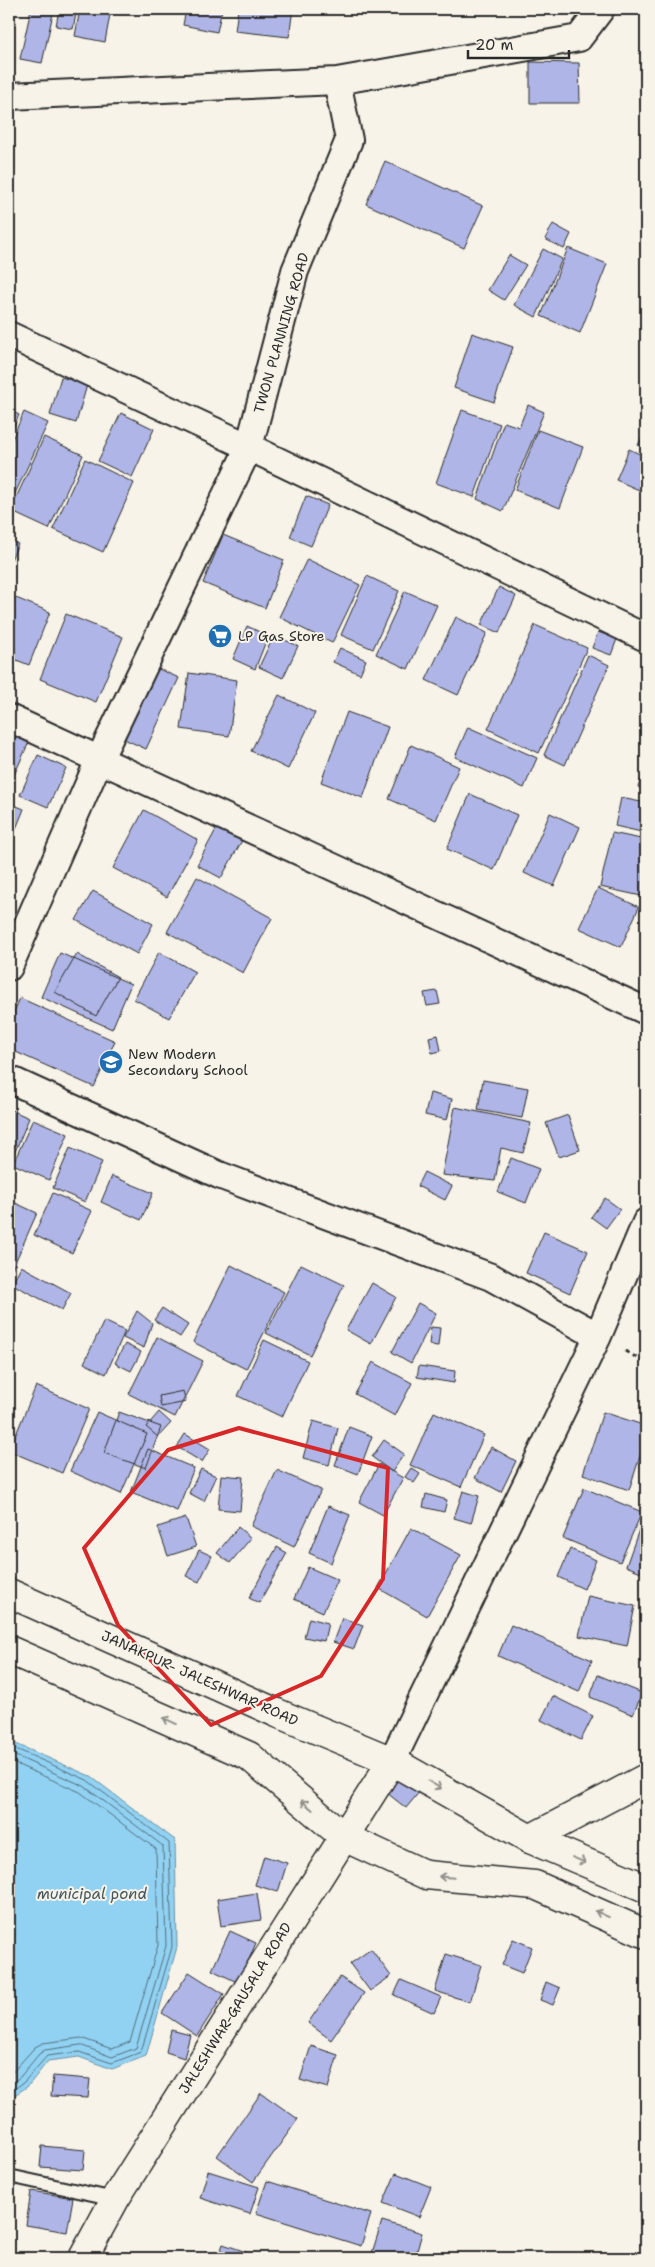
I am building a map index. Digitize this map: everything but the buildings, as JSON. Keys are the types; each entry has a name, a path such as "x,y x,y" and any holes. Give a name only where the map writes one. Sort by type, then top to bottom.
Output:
{"main road":[{"name":"JANAKPUR- JALESHWAR ROAD","path":"9,1593 277,1713 392,1761 530,1840 646,1888"},
{"path":"9,1650 249,1756 344,1837 426,1875 535,1885 646,1934"},
{"name":"JALESHWAR-GAUSALA ROAD","path":"84,2258 115,2199 392,1761"},
{"path":"530,1840 646,1778"}],"street":[{"path":"9,96 338,82 580,38 601,9"},
{"name":"TWON PLANNING ROAD","path":"9,967 99,760 249,447 295,271 349,140 338,82"},
{"path":"9,335 249,447 646,638"},
{"path":"9,718 646,1011"},
{"path":"9,1080 219,1175 491,1276 598,1336"},
{"path":"392,1761 598,1336 646,1222"}],"lane":[{"path":"9,2176 115,2199"}],"highlighted area":[{"path":"239,1428 388,1468 383,1579 321,1676 211,1725 118,1625 84,1548 168,1450"}],"water":[{"name":"municipal pond","path":"9,1741 90,1776 175,1840 177,1947 146,2056 112,2069 79,2057 48,2061 28,2086 9,2099"}],"place":[{"name":"LP Gas Store","path":"220,636"},
{"name":"New Modern Secondary School","path":"111,1062"}]}
